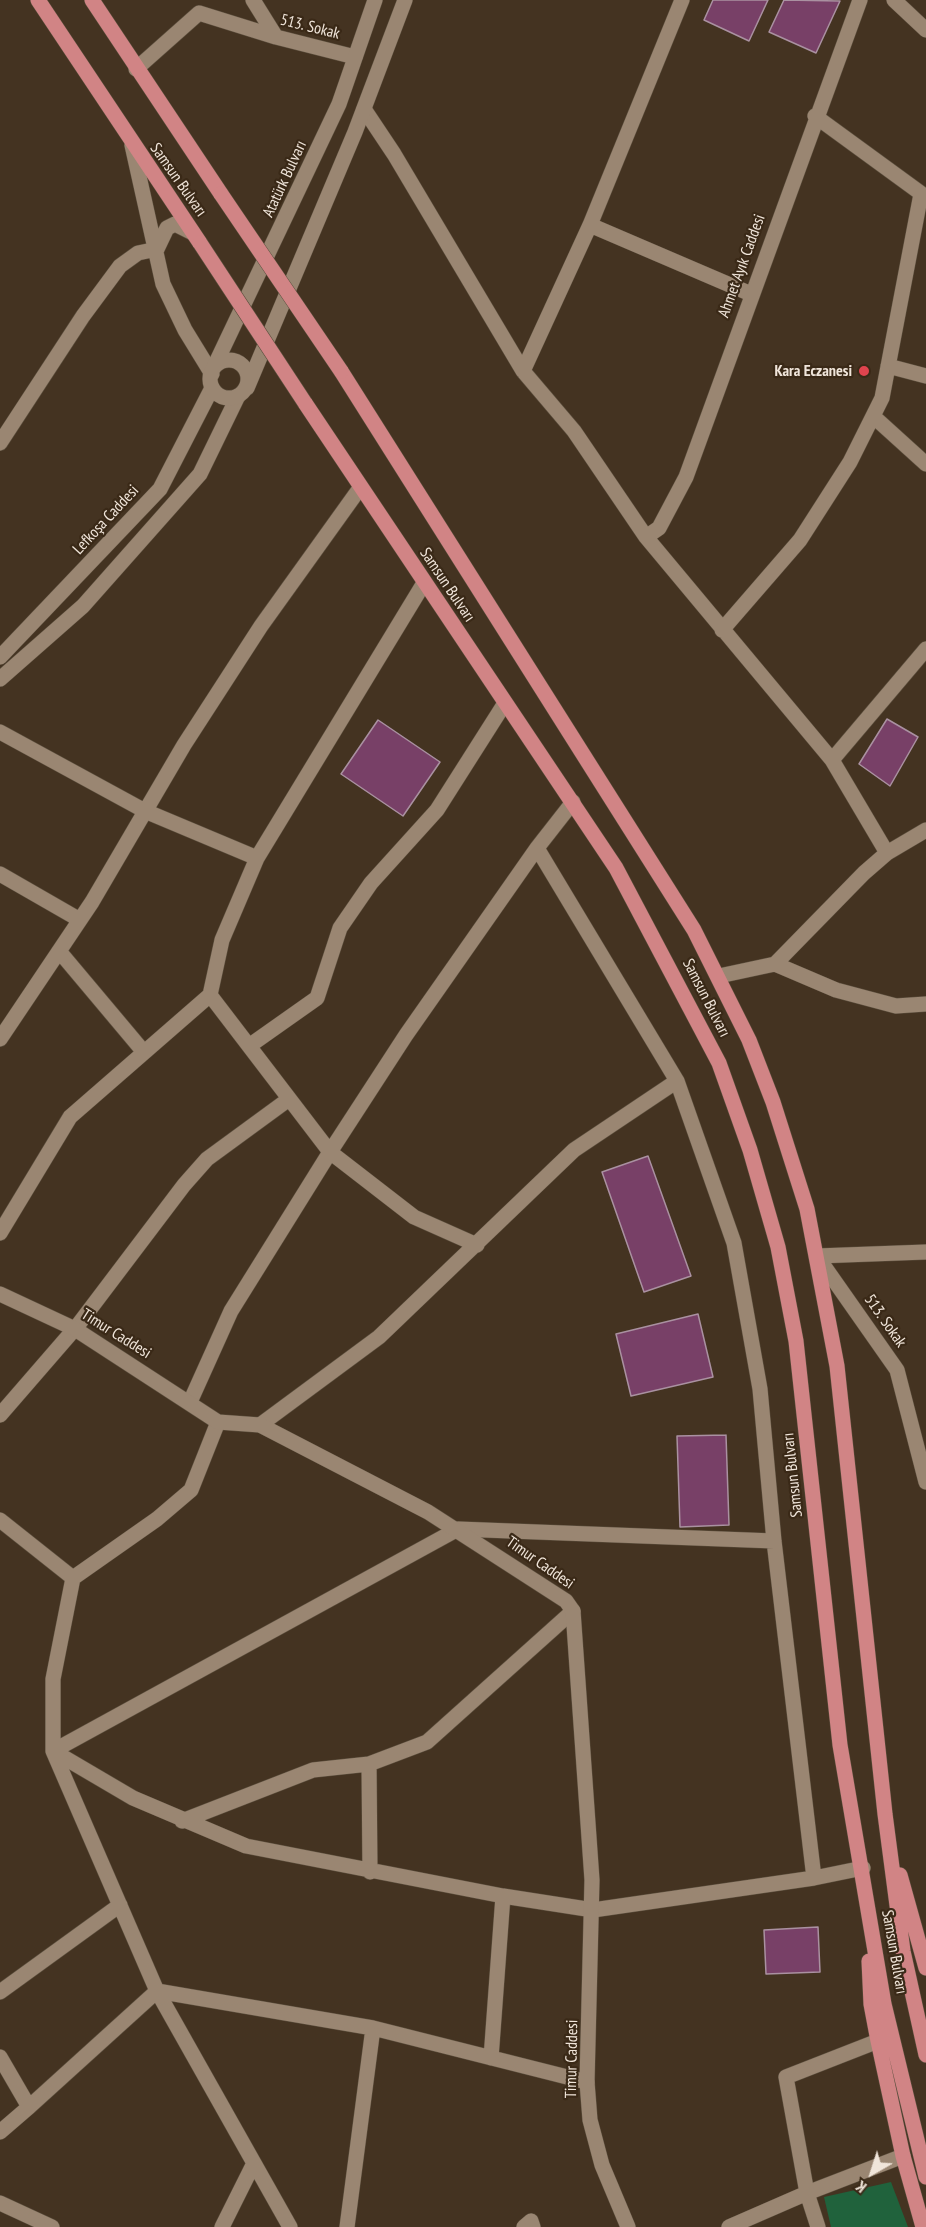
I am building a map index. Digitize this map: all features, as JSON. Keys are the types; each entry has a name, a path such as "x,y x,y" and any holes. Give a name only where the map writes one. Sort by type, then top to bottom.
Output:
{"main road":[{"name":"Samsun Bulvarı","path":"38,0 360,488 616,868 719,1063 765,1194 796,1341 840,1745 863,1868 884,2004 926,2177"},
{"path":"92,0 340,371 653,863 719,976 749,1040 773,1102 807,1209 837,1366 888,1837 903,1951 926,2055"},
{"path":"888,1837 917,1927 926,1968"},
{"path":"865,1889 871,2004 903,2156 922,2227"}],"street":[{"path":"253,0 276,38"},
{"name":"Atatürk Bulvarı","path":"213,377 339,104 375,0"},
{"path":"0,679 83,606 200,474 243,392 364,109 405,0"},
{"path":"523,371 590,225 682,0"},
{"name":"Ahmet Ayık Caddesi","path":"646,537 659,528 686,477 815,116 860,0"},
{"path":"894,0 926,30"},
{"name":"513. Sokak","path":"136,69 199,13 276,38 355,57"},
{"path":"364,109 394,154 523,371 574,431 646,537 832,760 887,854"},
{"path":"722,630 800,540 850,462 882,398 924,195 815,116"},
{"path":"132,144 163,284 185,330 226,398 243,392"},
{"path":"157,249 167,228 175,224 197,238"},
{"path":"590,225 751,294"},
{"path":"0,442 83,316 120,266 138,253 157,249"},
{"path":"213,377 226,360 238,362 246,370 243,392"},
{"path":"888,366 926,376"},
{"name":"Lefkoşa Caddesi","path":"0,657 160,489 213,377"},
{"path":"873,416 926,464"},
{"path":"0,1039 80,920 184,745 261,626 360,488"},
{"path":"0,1233 70,1117 210,995 222,940 257,858 424,583"},
{"path":"832,760 926,649"},
{"path":"249,1046 316,998 340,928 371,883 437,810 505,703"},
{"path":"0,732 145,811 257,858"},
{"path":"190,1402 231,1311 330,1152 406,1035 537,848 573,802"},
{"path":"719,976 775,964 864,873 887,854 926,830"},
{"path":"537,848 677,1081 734,1243 760,1389 774,1541 814,1878"},
{"path":"0,874 80,920"},
{"path":"59,951 143,1051"},
{"path":"775,964 836,990 896,1006 926,1004"},
{"path":"210,995 330,1152 414,1217 477,1245"},
{"path":"260,1425 379,1337 574,1150 677,1081"},
{"path":"0,1415 75,1329 184,1185 207,1159 289,1099"},
{"path":"817,1256 926,1252"},
{"name":"513. Sokak","path":"817,1256 897,1370 926,1482"},
{"name":"Timur Caddesi","path":"0,1294 75,1329 218,1422 260,1425 458,1529 566,1601 573,1611 593,1910 587,2082 594,2140 628,2227"},
{"path":"218,1422 191,1490 157,1519 73,1578 53,1679 53,1751 157,1991 290,2227"},
{"path":"0,1520 73,1578"},
{"path":"53,1751 458,1529 774,1541"},
{"path":"182,1821 313,1770 369,1764 427,1742 573,1611"},
{"path":"53,1751 133,1798 182,1821 246,1846 370,1872 593,1910 814,1878 863,1868"},
{"path":"369,1764 370,1872"},
{"path":"491,2058 503,1896"},
{"path":"0,1992 120,1905"},
{"path":"157,1991 373,2028 587,2082"},
{"path":"0,2132 157,1991"},
{"path":"347,2227 373,2028"},
{"path":"818,2227 807,2193 786,2077 878,2041"},
{"path":"0,2057 29,2107"},
{"path":"729,2227 807,2193 903,2156"},
{"path":"222,2227 254,2163"},
{"path":"0,2203 52,2227"},
{"path":"524,2227 531,2221 533,2227"}],"green space":[{"path":"891,2182 908,2227 831,2227 824,2197"}],"building":[{"path":"713,0 768,0 749,41 704,20"},
{"path":"784,0 840,1 816,53 769,32"},
{"path":"887,719 918,737 890,786 859,764"},
{"path":"378,720 440,762 403,816 341,774"},
{"path":"648,1156 691,1276 644,1292 602,1172"},
{"path":"698,1314 713,1377 631,1396 616,1334"},
{"path":"726,1435 729,1525 680,1527 677,1436"},
{"path":"818,1927 820,1972 766,1974 764,1930"}],"place":[{"name":"Kara Eczanesi","path":"864,371"}]}
